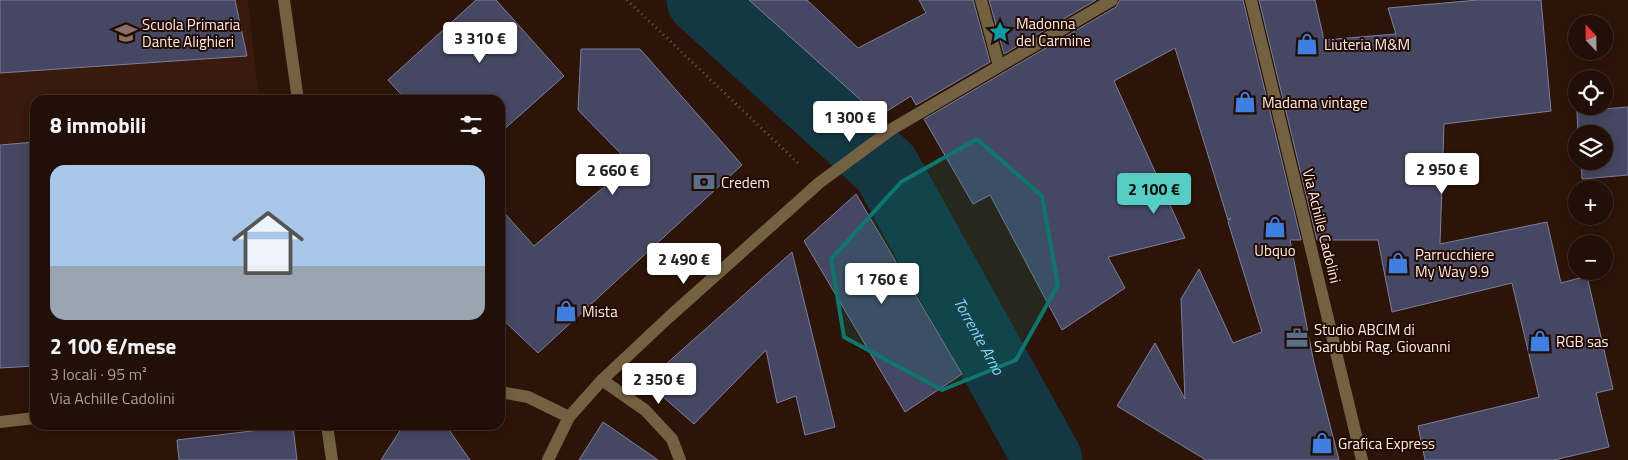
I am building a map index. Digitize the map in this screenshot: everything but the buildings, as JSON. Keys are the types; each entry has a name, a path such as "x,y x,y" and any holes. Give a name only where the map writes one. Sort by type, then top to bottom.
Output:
{"street":[{"path":"284,0 297,95"},
{"path":"980,0 999,66"},
{"path":"548,460 569,417 602,380 668,318 822,181 892,129 1112,0"},
{"name":"Via Achille Cadolini","path":"1251,0 1362,460"},
{"path":"602,380 645,410 672,439 680,460"},
{"path":"505,393 528,397 569,417"},
{"path":"0,422 30,419"},
{"path":"329,430 332,460"}],"path":[{"path":"627,0 822,181"}],"highlighted area":[{"path":"977,139 1042,196 1058,285 1016,360 942,390 844,337 831,259 901,182"}],"shaded area":[{"name":"Scuola Primaria Dante Alighieri","path":"0,0 248,0 258,95 30,95 30,366 0,368"}],"waterway":[{"name":"Torrente Arno","path":"701,0 886,168 1048,460"}],"place":[{"name":"Madonna del Carmine","path":"1000,32"},
{"name":"Scuola Primaria Dante Alighieri","path":"126,33"},
{"name":"Liuteria M&M","path":"1307,44"},
{"name":"Madama vintage","path":"1245,102"},
{"name":"Credem","path":"704,182"},
{"name":"Ubquo","path":"1275,227"},
{"name":"Parrucchiere My Way 9.9","path":"1398,263"},
{"name":"Mista","path":"566,311"},
{"name":"Studio ABCIM di Sarubbi Rag. Giovanni","path":"1297,338"},
{"name":"RGB sas","path":"1540,341"},
{"name":"Grafica Express","path":"1322,443"}]}
